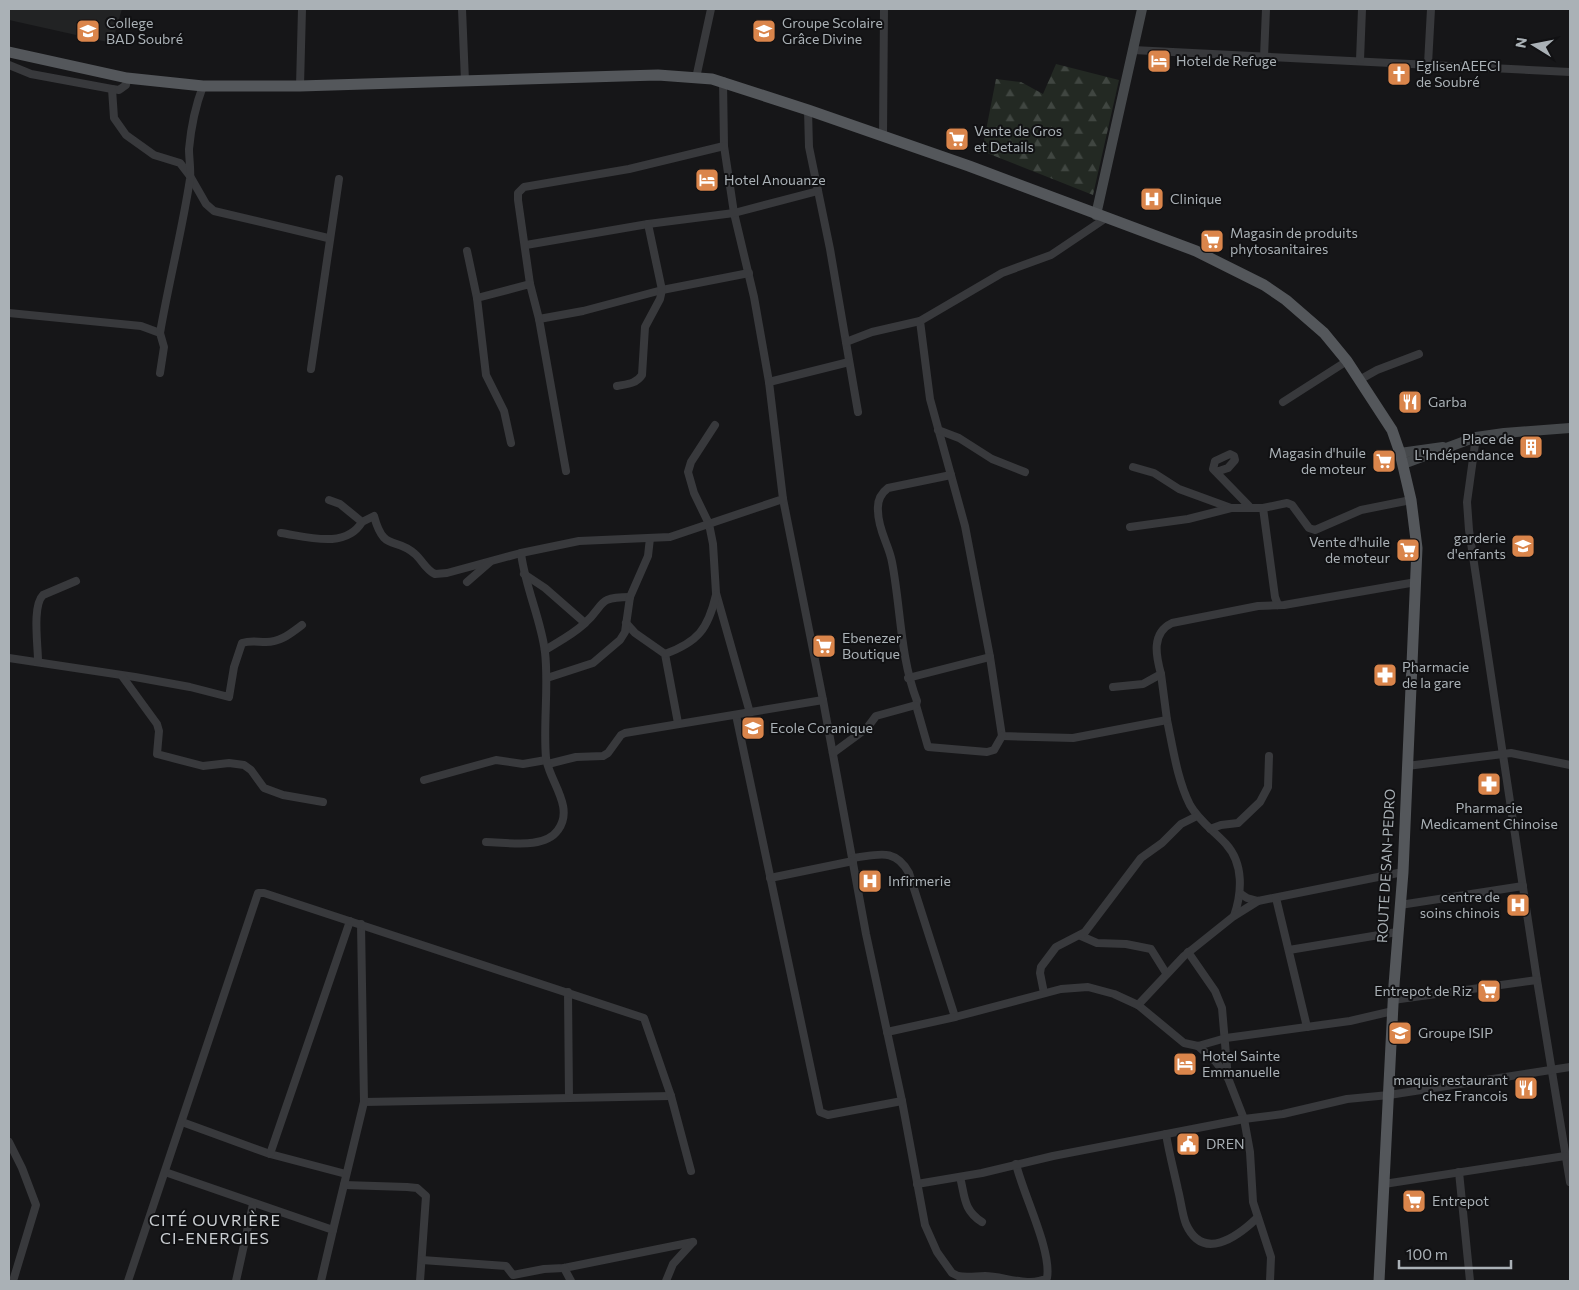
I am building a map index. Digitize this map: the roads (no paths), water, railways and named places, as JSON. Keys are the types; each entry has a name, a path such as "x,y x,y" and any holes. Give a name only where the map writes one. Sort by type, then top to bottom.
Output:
{"main road":[{"name":"ROUTE DE SAN-PEDRO","path":"9,52 127,78 203,86 300,86 622,76 696,78 723,81 969,166 1196,251 1264,284 1286,300 1324,333 1361,379 1392,430 1402,458 1412,500 1417,548 1402,872 1397,932 1379,1281"}],"street":[{"path":"300,86 302,9"},
{"path":"462,9 465,81"},
{"path":"696,78 712,9"},
{"path":"883,136 884,9"},
{"path":"846,342 872,332 920,321 1002,272 1050,255 1101,217 1142,9"},
{"path":"1264,57 1266,9"},
{"path":"1360,60 1362,9"},
{"path":"1428,64 1431,9"},
{"path":"1133,50 1570,72"},
{"path":"9,65 31,74 119,90 126,85 127,78"},
{"path":"723,81 724,146 734,213 748,273 769,382 783,499 823,700 852,860 902,1101 925,1225 930,1240 952,1273 964,1277 984,1276 1021,1281 1042,1281 1047,1278 1048,1272 1043,1249 1023,1192 1016,1164"},
{"path":"160,373 164,347 160,333 167,295 176,264 190,176 189,150 194,108 203,86"},
{"path":"112,89 114,118 126,135 154,155 180,163 206,204 214,211 328,238"},
{"path":"808,110 809,148 858,412"},
{"path":"566,471 539,320 530,284 518,193 524,187 629,169 724,146"},
{"path":"311,369 328,238 339,179"},
{"path":"526,244 648,224 734,213 818,191"},
{"path":"617,386 632,383 642,375 645,327 660,299 662,290 648,224"},
{"path":"467,251 477,298 486,375 504,411 511,443"},
{"path":"539,320 583,311 662,290 748,273"},
{"path":"477,298 530,284"},
{"path":"9,313 141,326 160,333"},
{"path":"920,321 930,399 964,526 990,657 1002,736 994,750 987,752 930,748 927,745 916,705 917,702 908,678 899,596 891,557 880,529 878,502 881,494 888,488 950,476"},
{"path":"1361,379 1419,354"},
{"path":"1283,402 1348,361"},
{"path":"769,382 849,362"},
{"path":"715,425 691,462 688,472 694,493 708,524 713,544 716,593 750,712"},
{"path":"1402,458 1476,437 1504,432 1570,428"},
{"path":"938,430 959,438 992,459 1025,472"},
{"path":"1476,437 1468,502 1469,530 1537,980 1570,1182"},
{"path":"1134,467 1154,473 1179,490 1231,508"},
{"path":"1216,472 1249,506"},
{"path":"281,533 338,539 353,534 362,522 374,516 381,536 416,554 435,574 447,573 521,553 579,541 670,537 783,499"},
{"path":"329,500 340,504 362,522"},
{"path":"1130,527 1195,518 1231,508 1249,506 1263,508 1290,504 1309,528 1315,530 1361,510 1412,500"},
{"path":"1263,508 1275,597 1278,605"},
{"path":"547,678 597,661 620,640 626,622 630,596 646,564 650,538"},
{"path":"486,842 538,842 549,838 562,823 563,804 547,762 545,650 524,574 521,553"},
{"path":"467,582 491,561"},
{"path":"524,574 545,588 585,623"},
{"path":"38,661 36,615 39,599 42,595 76,581"},
{"path":"1234,916 1241,894 1238,864 1233,854 1197,816 1185,794 1179,776 1167,720 1156,650 1158,638 1166,626 1178,621 1258,606 1278,605 1416,582"},
{"path":"664,654 692,643 710,618 716,593"},
{"path":"545,650 585,623 597,607 608,598 630,596"},
{"path":"626,622 635,633 664,654 678,723"},
{"path":"9,658 38,661 190,687 230,697 234,667 242,643 278,640 302,625"},
{"path":"908,678 990,657"},
{"path":"1113,687 1143,684 1161,674"},
{"path":"122,676 157,724 159,731 157,754 203,766 229,763 244,765 251,770 264,788 284,795 323,802"},
{"path":"424,780 491,761 523,764 576,757 603,756 608,753 621,735 678,723 823,700"},
{"path":"833,753 867,728 876,716 916,705"},
{"path":"736,715 820,1112 828,1115 902,1101"},
{"path":"1002,736 1073,738 1167,720"},
{"path":"1407,766 1502,753 1522,754 1570,765"},
{"path":"1210,829 1221,825 1238,823 1260,802 1268,787 1269,756"},
{"path":"1044,993 1040,973 1049,954 1064,942 1082,936 1141,858 1181,824 1197,816"},
{"path":"770,878 886,854 895,856 903,862 909,874 955,1017"},
{"path":"1241,894 1246,898 1258,900 1276,898 1402,872"},
{"path":"1400,905 1523,886"},
{"path":"128,1281 258,893 264,892 644,1018 671,1096 691,1171"},
{"path":"1276,898 1307,1027"},
{"path":"1138,1005 1166,973 1188,952 1258,900"},
{"path":"270,1154 350,920"},
{"path":"321,1281 364,1102 361,924"},
{"path":"1289,950 1397,932"},
{"path":"1082,936 1102,944 1126,944 1151,949 1166,973"},
{"path":"1188,952 1215,991 1222,1008 1228,1078"},
{"path":"887,1032 955,1017 1044,993 1088,987 1114,994 1138,1005 1184,1043 1198,1046 1226,1038 1350,1021 1393,1006 1537,980"},
{"path":"568,992 569,1098"},
{"path":"1198,1046 1216,1062 1228,1078 1244,1119 1250,1152 1253,1202 1270,1256 1270,1281"},
{"path":"917,1184 960,1177 1016,1164 1244,1119 1282,1114 1347,1099 1389,1095 1570,1067"},
{"path":"364,1102 671,1096"},
{"path":"182,1122 270,1154 346,1174"},
{"path":"1166,1134 1186,1224 1200,1242 1210,1244 1221,1242 1244,1230 1257,1218"},
{"path":"9,1142 22,1168 36,1205 13,1281"},
{"path":"1384,1184 1565,1156"},
{"path":"166,1172 253,1204 333,1230"},
{"path":"1459,1172 1470,1281"},
{"path":"960,1177 970,1214 982,1222"},
{"path":"344,1185 417,1188 426,1196 420,1281"},
{"path":"236,1281 253,1204"},
{"path":"422,1260 506,1266 513,1278 544,1269 564,1268 694,1242 673,1264 666,1281"},
{"path":"564,1268 571,1281"}],"place":[{"name":"College BAD Soubré","path":"88,31"},
{"name":"Groupe Scolaire Grâce Divine","path":"764,31"},
{"name":"Hotel de Refuge","path":"1159,61"},
{"name":"EglisenAEECI de Soubré","path":"1399,74"},
{"name":"Vente de Gros et Details","path":"957,139"},
{"name":"Hotel Anouanze","path":"707,180"},
{"name":"Clinique","path":"1152,199"},
{"name":"Magasin de produits phytosanitaires","path":"1212,241"},
{"name":"Garba","path":"1410,402"},
{"name":"Place de L'Indépendance","path":"1531,447"},
{"name":"Magasin d'huile de moteur","path":"1384,461"},
{"name":"garderie d'enfants","path":"1523,546"},
{"name":"Vente d'huile de moteur","path":"1408,550"},
{"name":"Ebenezer Boutique","path":"824,646"},
{"name":"Pharmacie de la gare","path":"1385,675"},
{"name":"Ecole Coranique","path":"753,728"},
{"name":"Pharmacie Medicament Chinoise","path":"1489,784"},
{"name":"Infirmerie","path":"870,881"},
{"name":"centre de soins chinois","path":"1518,905"},
{"name":"Entrepot de Riz","path":"1489,991"},
{"name":"Groupe ISIP","path":"1400,1033"},
{"name":"Hotel Sainte Emmanuelle","path":"1185,1064"},
{"name":"maquis restaurant chez Francois","path":"1526,1088"},
{"name":"DREN","path":"1188,1144"},
{"name":"Entrepot","path":"1414,1201"}],"district":[{"name":"CITÉ OUVRIÈRE CI-ENERGIES","path":"215,1229"}]}
